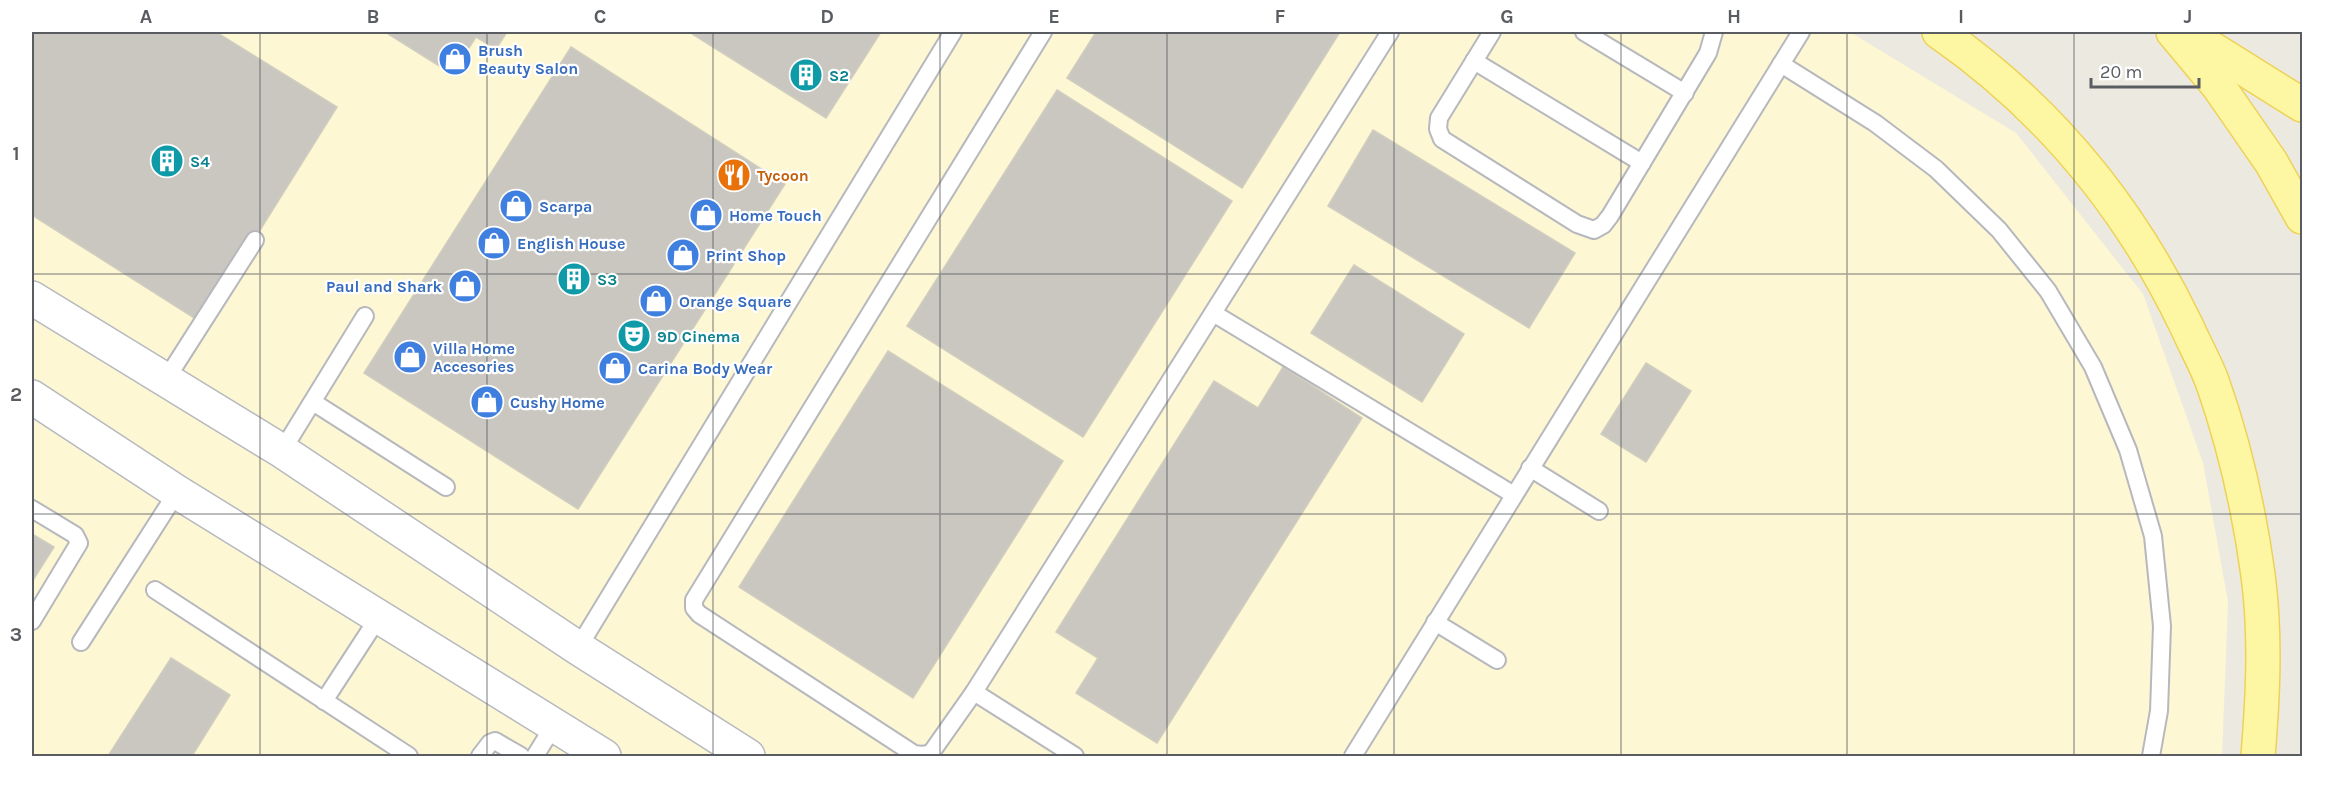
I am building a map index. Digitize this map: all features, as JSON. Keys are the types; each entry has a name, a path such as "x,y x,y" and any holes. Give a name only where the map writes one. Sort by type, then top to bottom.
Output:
{"main road":[{"path":"1939,32 2004,81 2054,129 2098,183 2132,230 2174,300 2211,379 2247,504 2258,577 2264,666 2258,756"},
{"path":"2173,32 2226,96 2271,162 2302,217"},
{"path":"2185,32 2302,105"}],"street":[{"path":"32,298 282,451 578,648 748,756"},
{"path":"32,397 177,492 599,755"}],"lane":[{"path":"578,648 953,32"},
{"path":"1043,32 694,600 694,608 706,619 914,754 931,753 974,692 1390,32"},
{"path":"1492,32 1439,118 1438,129 1442,139 1577,224 1594,230 1603,225 1685,93 1708,53 1714,32"},
{"path":"1584,32 1685,93"},
{"path":"1353,756 1801,32"},
{"path":"1474,61 1642,163"},
{"path":"1781,64 1875,123 1936,169 1999,230 2048,291 2093,367 2128,450 2153,536 2162,626 2159,711 2151,756"},
{"path":"165,381 255,240"},
{"path":"1213,313 1514,495"},
{"path":"282,451 365,316"},
{"path":"313,402 446,487"},
{"path":"1530,468 1599,511"},
{"path":"81,642 177,492"},
{"path":"32,508 75,536 79,543 32,621"},
{"path":"155,590 409,756"},
{"path":"324,701 378,618"},
{"path":"1435,622 1497,660"},
{"path":"974,692 1075,756"},
{"path":"535,756 553,727"},
{"path":"480,756 490,743 495,741 521,756"}],"shaded area":[{"path":"32,32 1850,32 2016,133 2143,294 2203,463 2228,602 2222,756 32,756"}],"building":[{"name":"S4","path":"32,32 216,32 337,107 202,323 32,215"},
{"path":"385,32 507,32 496,49 476,37 452,74"},
{"name":"S2","path":"689,32 881,32 826,118"},
{"path":"1096,32 1340,32 1242,188 1067,78"},
{"name":"S3","path":"571,47 785,184 578,509 364,373"},
{"path":"1057,90 1232,201 1083,437 907,326"},
{"path":"1373,130 1575,253 1529,328 1328,206"},
{"path":"1354,265 1464,334 1422,402 1311,333"},
{"path":"888,351 1063,461 913,698 739,587"},
{"path":"1646,363 1691,391 1646,462 1601,434"},
{"path":"1283,367 1362,418 1157,743 1076,693 1098,658 1056,632 1214,381 1258,408"},
{"path":"32,534 54,547 32,582"},
{"path":"171,658 230,695 192,756 108,756"}],"place":[{"name":"Brush Beauty Salon","path":"455,59"},
{"name":"S2","path":"806,75"},
{"name":"S4","path":"167,161"},
{"name":"Tycoon","path":"734,175"},
{"name":"Scarpa","path":"516,206"},
{"name":"Home Touch","path":"706,215"},
{"name":"English House","path":"494,243"},
{"name":"Print Shop","path":"683,255"},
{"name":"S3","path":"574,279"},
{"name":"Paul and Shark","path":"465,286"},
{"name":"Orange Square","path":"656,301"},
{"name":"9D Cinema","path":"634,336"},
{"name":"Villa Home Accesories","path":"410,357"},
{"name":"Carina Body Wear","path":"615,368"},
{"name":"Cushy Home","path":"487,402"}]}
